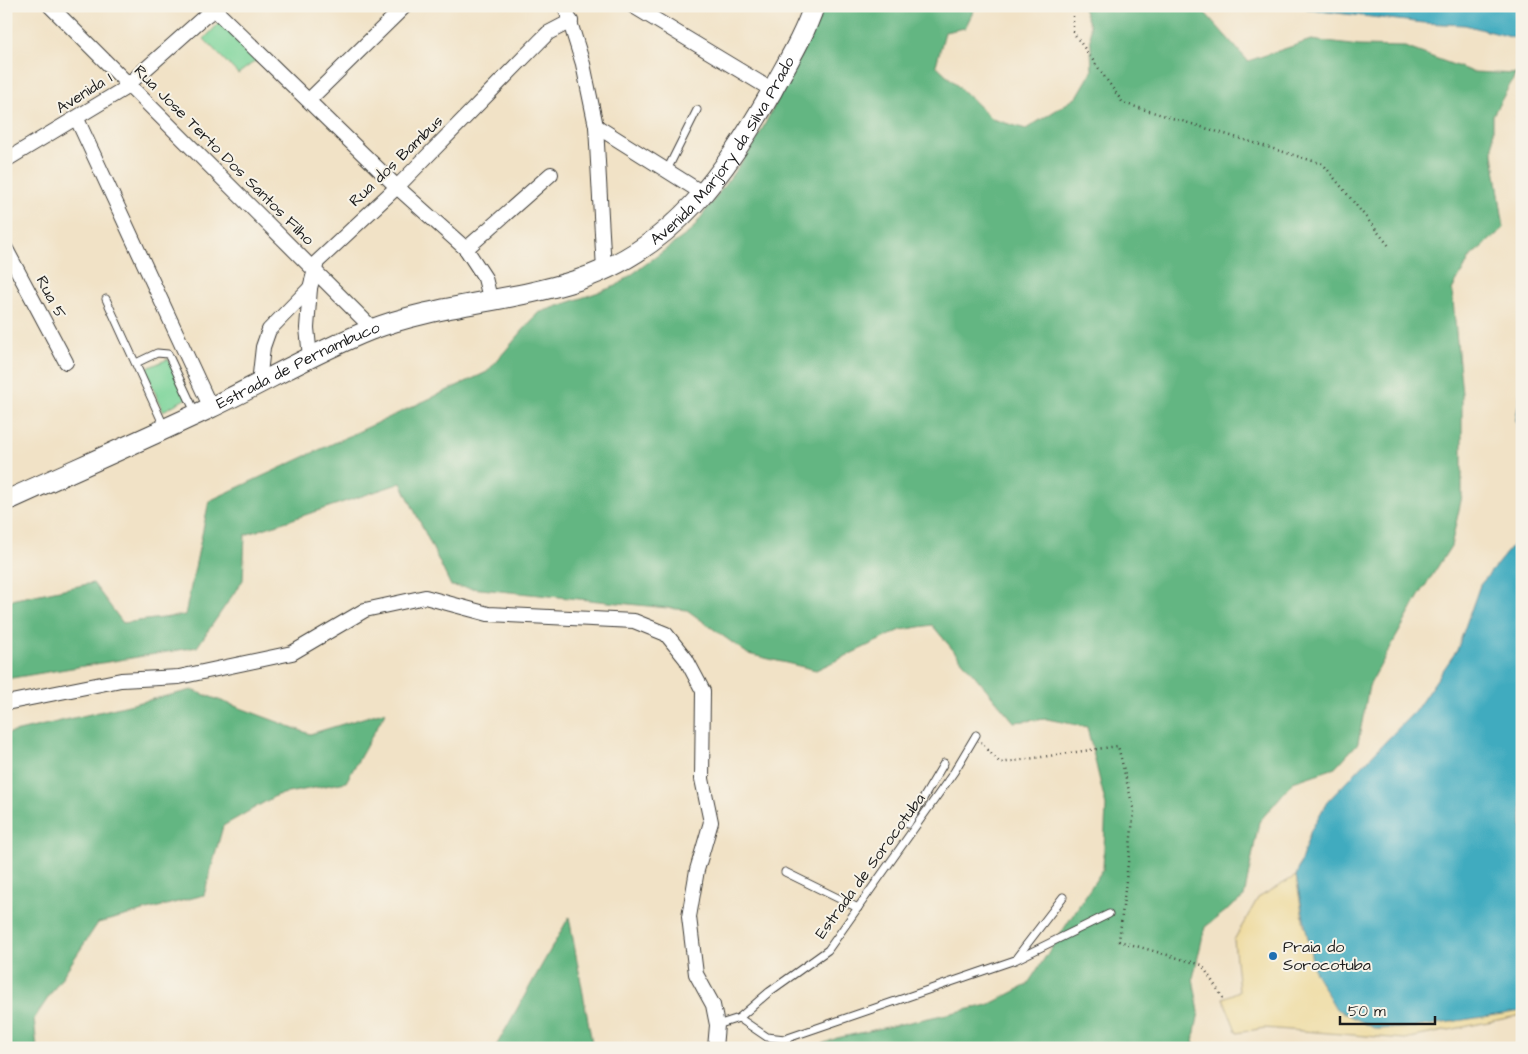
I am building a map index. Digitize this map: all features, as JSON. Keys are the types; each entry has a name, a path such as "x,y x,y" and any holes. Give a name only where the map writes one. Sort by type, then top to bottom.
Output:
{"main road":[{"name":"Avenida Marjory da Silva Prado","path":"604,270 632,255 657,238 704,194 738,147 772,90 795,48 814,6"},
{"name":"Estrada de Pernambuco","path":"6,501 166,429 310,357 373,329 420,315 491,302 559,285 604,270"}],"street":[{"name":"Rua Jose Terto Dos Santos Filho","path":"50,6 373,329"},
{"path":"309,100 405,6"},
{"path":"565,6 571,21 596,126 604,270"},
{"path":"633,6 772,90"},
{"name":"Avenida 1","path":"6,160 78,119 128,86 215,7"},
{"path":"215,7 398,186 466,249 485,278 491,302"},
{"name":"Rua dos Bambus","path":"310,357 307,328 310,288 313,269 321,256 398,186 548,33 571,21"},
{"path":"78,119 204,411"},
{"path":"596,126 704,194"},
{"path":"466,249 550,174"},
{"name":"Rua 5","path":"6,249 66,362"},
{"path":"259,383 262,347 269,330 310,288"},
{"path":"6,704 122,680 179,677 292,653 366,610 425,597 488,614 634,621 666,634 686,659 703,691 702,779 712,822 697,870 689,917 696,974 713,1005 717,1025 715,1048"}],"lane":[{"path":"667,170 697,110"},
{"path":"106,299 166,429"},
{"path":"136,362 157,353 168,354 204,411"},
{"name":"Estrada de Sorocotuba","path":"717,1025 739,1018 769,992 828,950 948,780 976,735"},
{"path":"908,824 944,764"},
{"path":"938,775 948,780"},
{"path":"784,872 858,908"},
{"path":"1015,960 1063,897"},
{"path":"739,1018 767,1037 785,1039 1015,960 1109,914"}],"path":[{"path":"1072,6 1072,32 1123,103 1323,164 1389,246"},
{"path":"976,735 1000,764 1118,746 1134,811 1119,941 1202,965 1223,998"}],"green space":[{"path":"826,6 976,6 965,28 945,32 936,65 992,119 1026,129 1077,97 1092,71 1090,25 1082,6 1199,6 1248,61 1311,40 1359,46 1405,47 1473,72 1516,74 1493,115 1493,154 1504,228 1471,256 1452,290 1462,394 1462,496 1451,546 1419,596 1369,686 1358,743 1335,768 1293,782 1259,822 1244,897 1205,927 1193,978 1199,1012 1193,1042 1198,1048 812,1048 837,1038 988,1005 1027,985 1103,869 1106,806 1087,727 1047,719 1014,722 932,625 901,630 816,670 748,654 687,610 451,586 401,483 245,535 243,580 197,647 6,679 6,601 93,583 123,623 185,615 209,501 487,372 538,313 616,286 691,231 754,145"},
{"path":"224,18 262,56 238,74 204,39"},
{"path":"168,359 187,398 163,411 145,369"},
{"path":"192,690 310,734 386,711 346,782 277,795 223,826 204,895 98,923 34,1019 37,1048 6,1048 6,734"},
{"path":"569,917 593,1048 495,1048"}],"sand":[{"name":"Praia do Sorocotuba","path":"1296,876 1304,926 1376,1029 1417,1027 1517,1011 1522,1011 1522,1015 1405,1039 1264,1028 1237,1033 1223,998 1239,991 1234,940 1258,898"}],"water":[{"path":"1301,6 1522,6 1522,40 1465,25 1424,23 1310,10"},
{"path":"1522,384 1522,466 1516,419"},
{"path":"1522,512 1522,1011 1417,1027 1376,1029 1336,1009 1314,971 1296,876 1311,830 1327,802 1415,711 1457,650 1480,585 1516,541"}],"place":[{"name":"Praia do Sorocotuba","path":"1273,956"}]}
